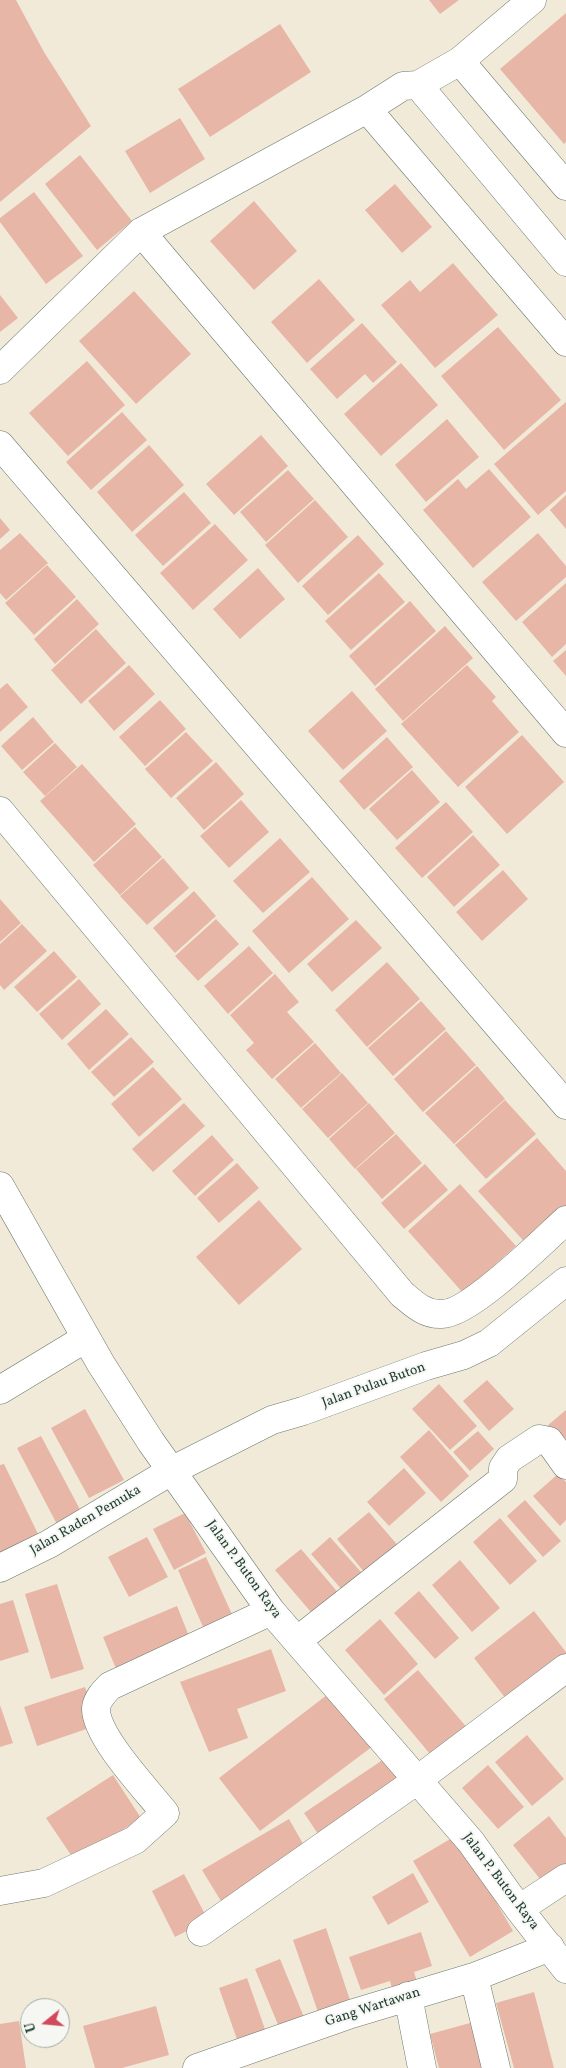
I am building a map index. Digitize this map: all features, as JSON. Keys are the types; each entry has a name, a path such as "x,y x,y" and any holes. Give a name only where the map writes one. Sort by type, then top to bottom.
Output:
{"street":[{"path":"0,370 141,232 368,110 403,86 418,85 460,61 532,0"},
{"path":"460,61 566,186"},
{"path":"418,85 566,262"},
{"path":"368,110 566,342"},
{"path":"141,232 566,732"},
{"path":"0,445 566,1105"},
{"path":"0,811 402,1294 422,1311 443,1315 466,1304 490,1288 566,1220"},
{"name":"Jalan P. Buton Raya","path":"0,1186 86,1338 171,1471 270,1611 298,1640 416,1781 471,1842 519,1909 566,1969"},
{"name":"Jalan Pulau Buton","path":"171,1471 272,1420 426,1366 447,1361 489,1343 566,1280"},
{"path":"0,1390 86,1338"},
{"path":"298,1640 503,1479 503,1468 509,1459 533,1442 539,1439 549,1441 566,1465"},
{"name":"Jalan Raden Pemuka","path":"0,1568 49,1544 171,1471"},
{"path":"0,1890 52,1880 136,1840 165,1813 104,1736 96,1712 99,1698 110,1686 270,1611"},
{"path":"201,1932 416,1781 566,1668"},
{"path":"519,1909 566,1878"},
{"name":"Gang Wartawan","path":"197,2068 351,2014 474,1977 550,1947"},
{"path":"474,1977 496,2068"},
{"path":"408,1996 422,2068"}],"building":[{"path":"0,0 16,0 44,52 91,126 0,202"},
{"path":"429,0 459,0 440,14"},
{"path":"566,13 566,142 564,144 500,69"},
{"path":"280,24 311,72 210,137 178,89"},
{"path":"180,118 205,159 150,193 125,151"},
{"path":"80,155 132,221 97,250 45,184"},
{"path":"395,184 432,227 402,253 365,210"},
{"path":"34,192 83,256 46,284 0,222 0,218"},
{"path":"254,201 297,251 254,290 210,241"},
{"path":"453,263 498,315 435,368 381,305 410,280 420,292"},
{"path":"319,279 355,320 307,363 271,322"},
{"path":"134,291 191,354 136,404 79,341"},
{"path":"0,295 18,318 0,332"},
{"path":"362,323 397,362 373,383 365,374 337,399 310,369"},
{"path":"498,327 561,400 504,450 441,376"},
{"path":"87,361 125,405 68,456 29,413"},
{"path":"401,363 438,405 381,456 344,414"},
{"path":"566,402 566,491 538,515 494,464"},
{"path":"122,412 147,440 91,490 66,462"},
{"path":"447,419 479,457 426,502 395,465"},
{"path":"261,435 288,466 234,515 206,484"},
{"path":"149,445 184,485 132,532 97,492"},
{"path":"489,469 531,517 473,568 423,510 458,479 466,489"},
{"path":"288,470 314,499 266,542 240,512"},
{"path":"184,492 211,523 163,566 135,535"},
{"path":"566,495 566,529 550,510"},
{"path":"315,500 348,537 298,583 265,545"},
{"path":"0,518 10,530 0,539"},
{"path":"215,524 248,560 193,610 160,573"},
{"path":"20,533 48,563 6,600 0,593 0,550"},
{"path":"538,533 566,566 566,577 516,621 482,582"},
{"path":"358,535 384,564 328,615 302,586"},
{"path":"47,565 76,597 34,635 5,603"},
{"path":"258,568 285,599 240,639 213,609"},
{"path":"379,573 405,602 351,650 325,621"},
{"path":"566,583 566,644 552,657 522,622"},
{"path":"77,599 99,624 55,664 34,639"},
{"path":"410,601 436,631 375,686 349,656"},
{"path":"445,626 473,658 403,721 375,689"},
{"path":"96,629 126,663 81,704 51,670"},
{"path":"566,650 566,676 553,661"},
{"path":"129,665 155,694 114,731 88,701"},
{"path":"467,665 496,697 492,701 519,732 458,787 401,724"},
{"path":"7,683 28,707 0,732 0,689"},
{"path":"352,691 387,731 343,770 308,731"},
{"path":"160,700 186,729 145,766 119,737"},
{"path":"33,717 54,742 22,770 1,746"},
{"path":"186,732 213,761 171,798 145,769"},
{"path":"522,735 564,782 507,834 465,787"},
{"path":"387,737 413,767 364,810 339,781"},
{"path":"55,743 77,767 45,796 23,772"},
{"path":"216,762 244,794 204,830 176,798"},
{"path":"82,764 136,824 94,862 40,801"},
{"path":"412,770 440,802 397,840 369,809"},
{"path":"241,800 269,832 229,868 200,836"},
{"path":"446,802 473,832 422,878 395,848"},
{"path":"135,827 162,857 120,895 93,865"},
{"path":"473,835 500,865 454,907 427,877"},
{"path":"280,838 310,872 263,913 233,881"},
{"path":"163,858 189,888 147,925 120,896"},
{"path":"503,870 528,899 482,941 456,912"},
{"path":"312,877 349,919 289,973 252,931"},
{"path":"194,891 216,916 175,953 153,928"},
{"path":"0,899 21,923 0,942"},
{"path":"216,919 239,944 198,981 175,956"},
{"path":"356,920 382,948 332,992 307,964"},
{"path":"22,924 47,951 4,990 0,985 0,944"},
{"path":"249,946 273,973 228,1014 204,986"},
{"path":"54,951 77,977 37,1012 14,987"},
{"path":"387,962 420,999 367,1047 335,1010"},
{"path":"275,974 299,1002 287,1012 314,1042 272,1079 246,1050 254,1043 230,1015"},
{"path":"79,979 101,1004 62,1040 39,1014"},
{"path":"421,1001 446,1029 393,1076 368,1048"},
{"path":"106,1009 129,1034 89,1070 67,1044"},
{"path":"446,1031 476,1065 423,1112 394,1079"},
{"path":"131,1037 154,1062 114,1097 91,1072"},
{"path":"315,1043 341,1073 301,1108 275,1079"},
{"path":"477,1066 505,1099 454,1144 425,1113"},
{"path":"153,1067 182,1099 139,1137 111,1104"},
{"path":"342,1073 368,1103 328,1138 302,1109"},
{"path":"505,1100 536,1134 486,1179 455,1145"},
{"path":"184,1103 205,1126 153,1172 132,1149"},
{"path":"369,1103 395,1133 355,1169 329,1139"},
{"path":"396,1134 422,1163 382,1199 356,1169"},
{"path":"212,1135 234,1160 195,1196 172,1171"},
{"path":"537,1138 566,1171 566,1217 531,1249 478,1191"},
{"path":"237,1163 259,1188 219,1223 197,1198"},
{"path":"425,1164 448,1190 404,1229 381,1203"},
{"path":"460,1184 516,1246 463,1293 408,1231"},
{"path":"259,1200 302,1249 239,1305 196,1257"},
{"path":"487,1380 514,1409 489,1431 463,1401"},
{"path":"439,1384 477,1426 450,1450 412,1409"},
{"path":"85,1409 124,1480 89,1498 51,1428"},
{"path":"566,1410 566,1447 547,1426"},
{"path":"429,1430 469,1476 441,1502 400,1457"},
{"path":"478,1431 494,1449 470,1471 453,1452"},
{"path":"41,1436 84,1517 60,1530 17,1448"},
{"path":"4,1464 41,1540 0,1560 0,1465"},
{"path":"404,1468 426,1493 389,1526 367,1502"},
{"path":"558,1474 566,1482 566,1520 560,1526 533,1496"},
{"path":"525,1500 561,1541 543,1557 507,1516"},
{"path":"369,1512 401,1549 369,1578 337,1539"},
{"path":"185,1513 206,1553 174,1570 153,1529"},
{"path":"500,1518 537,1561 510,1585 473,1542"},
{"path":"147,1537 168,1577 129,1597 108,1557"},
{"path":"330,1537 369,1581 349,1598 311,1554"},
{"path":"301,1549 341,1596 316,1618 275,1570"},
{"path":"206,1557 236,1623 207,1636 178,1570"},
{"path":"460,1560 500,1608 472,1632 432,1585"},
{"path":"57,1584 84,1669 51,1679 25,1594"},
{"path":"419,1591 459,1638 435,1659 394,1613"},
{"path":"13,1600 29,1652 0,1661 0,1604"},
{"path":"177,1606 193,1646 119,1676 103,1637"},
{"path":"534,1611 566,1652 566,1660 510,1704 474,1658"},
{"path":"380,1619 418,1664 384,1695 345,1650"},
{"path":"271,1649 286,1691 237,1709 248,1738 209,1752 180,1682"},
{"path":"418,1670 469,1730 435,1760 384,1699"},
{"path":"85,1687 98,1725 37,1746 24,1707"},
{"path":"332,1691 373,1746 260,1831 219,1778"},
{"path":"0,1705 13,1743 0,1747"},
{"path":"527,1735 564,1779 532,1806 495,1762"},
{"path":"387,1757 407,1787 324,1843 304,1813"},
{"path":"488,1765 524,1807 498,1829 462,1788"},
{"path":"113,1775 141,1818 75,1861 46,1818"},
{"path":"549,1816 566,1838 566,1866 544,1884 513,1845"},
{"path":"289,1819 310,1856 224,1906 202,1870"},
{"path":"457,1835 513,1931 470,1957 413,1861"},
{"path":"413,1873 429,1902 388,1925 372,1897"},
{"path":"184,1874 208,1920 175,1937 152,1891"},
{"path":"326,1928 350,2000 318,2012 293,1940"},
{"path":"421,1932 432,1966 414,1972 420,1991 395,1999 390,1981 361,1990 349,1957"},
{"path":"280,1959 306,2022 281,2032 255,1969"},
{"path":"247,1978 267,2035 239,2045 219,1988"},
{"path":"534,1992 554,2068 514,2068 496,2003"},
{"path":"156,2006 169,2055 122,2068 95,2068 83,2026"},
{"path":"481,2020 494,2068 439,2068 430,2034"},
{"path":"19,2021 20,2048 23,2048 26,2068 0,2068 0,2024"}]}
